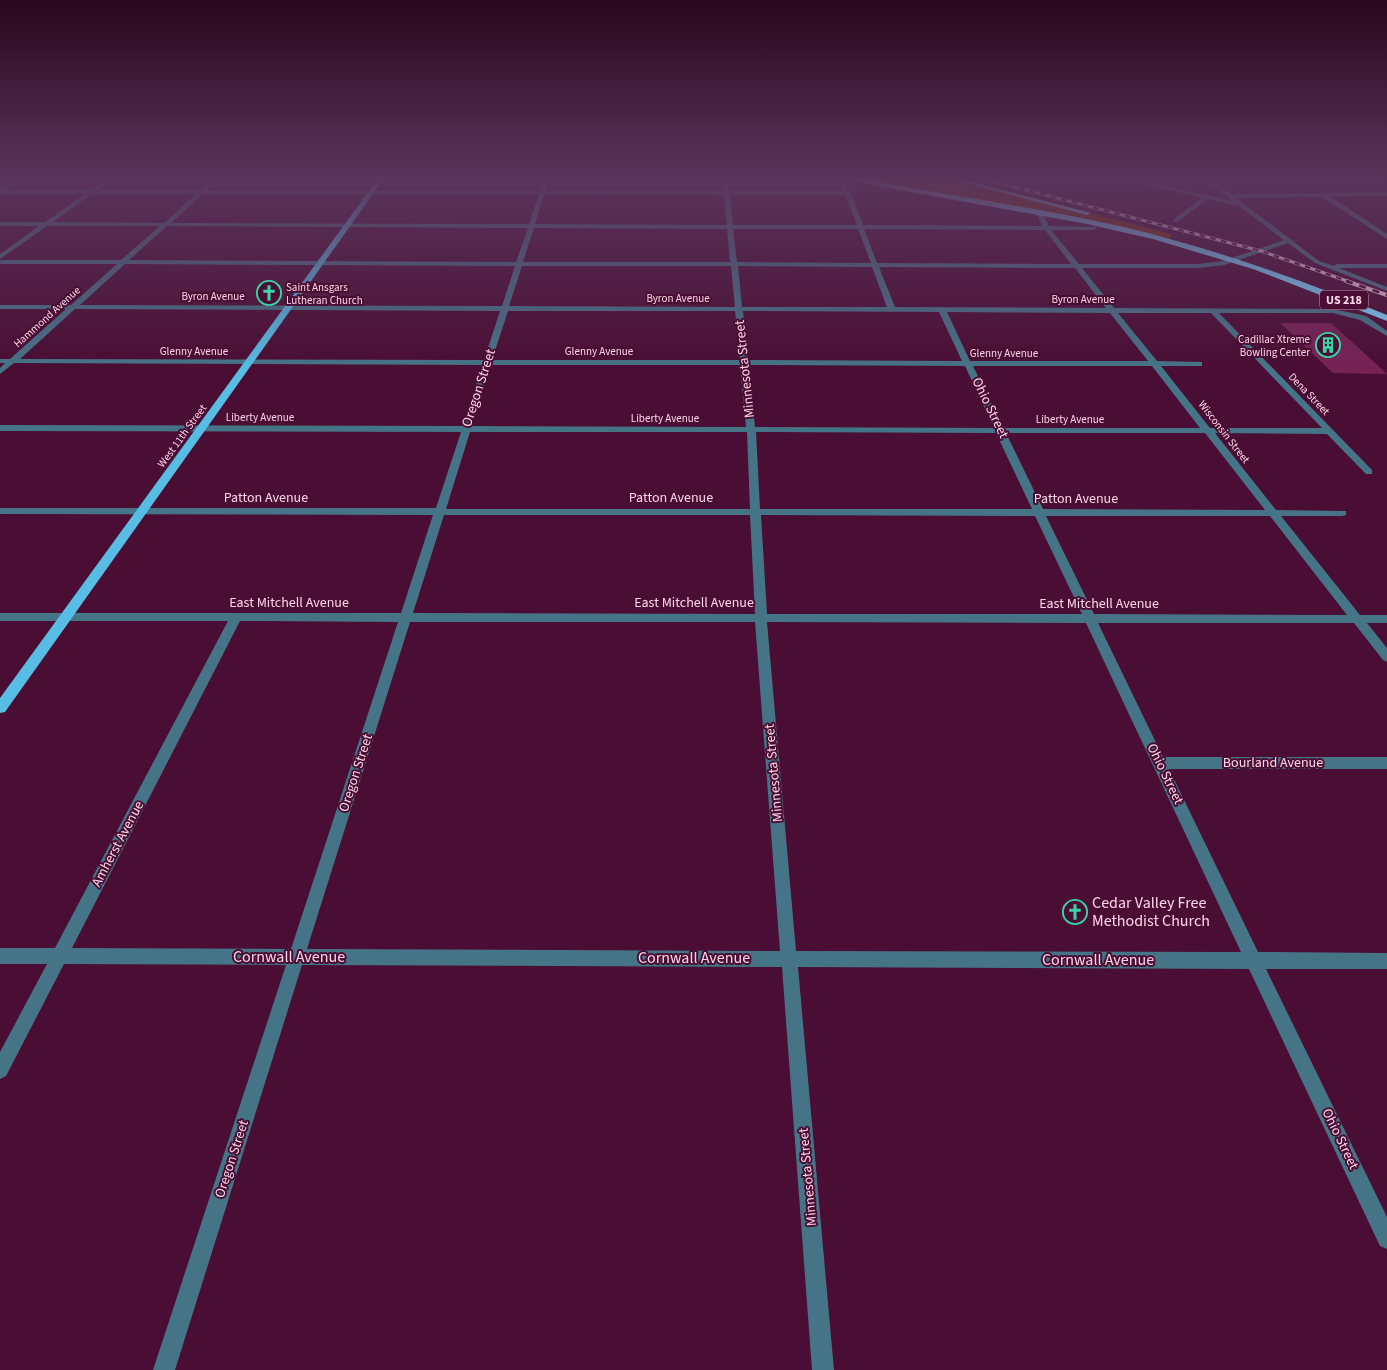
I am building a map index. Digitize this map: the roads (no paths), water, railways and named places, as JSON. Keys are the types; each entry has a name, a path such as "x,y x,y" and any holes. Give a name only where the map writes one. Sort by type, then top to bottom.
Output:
{"highway":[{"name":"US 218","path":"1165,241 1302,279"},
{"name":"US 218","path":"1194,241 1248,255 1387,318"},
{"path":"1302,279 1387,324"}],"main road":[{"name":"West 11th Street","path":"0,708 335,241"}],"street":[{"path":"0,257 22,241"},
{"name":"Hammond Avenue","path":"0,372 147,241"},
{"name":"Oregon Street","path":"164,1370 527,241"},
{"name":"Minnesota Street","path":"732,241 752,430 762,619 824,1370"},
{"path":"866,241 892,310"},
{"name":"Wisconsin Street","path":"1058,241 1387,657"},
{"path":"0,262 1204,265 1235,260 1289,241 1318,262 1387,289"},
{"path":"1328,266 1387,266"},
{"name":"Byron Avenue","path":"0,308 1334,310 1356,315 1369,321 1387,334"},
{"name":"Ohio Street","path":"942,310 1387,1238"},
{"name":"Dena Street","path":"1212,310 1369,472"},
{"name":"Glenny Avenue","path":"0,361 1199,364"},
{"name":"Liberty Avenue","path":"0,428 1330,431"},
{"name":"Patton Avenue","path":"0,511 1342,513"},
{"name":"East Mitchell Avenue","path":"0,618 1387,620"},
{"name":"Amherst Avenue","path":"0,1070 236,618"},
{"name":"Bourland Avenue","path":"1160,763 1387,763"},
{"name":"Cornwall Avenue","path":"0,956 1387,961"}],"railway":[{"path":"1222,241 1261,251 1350,282"},
{"path":"1346,281 1387,295"}],"place":[{"name":"Saint Ansgars Lutheran Church","path":"269,293"},
{"name":"Cadillac Xtreme Bowling Center","path":"1328,345"},
{"name":"Cedar Valley Free Methodist Church","path":"1075,912"}]}
